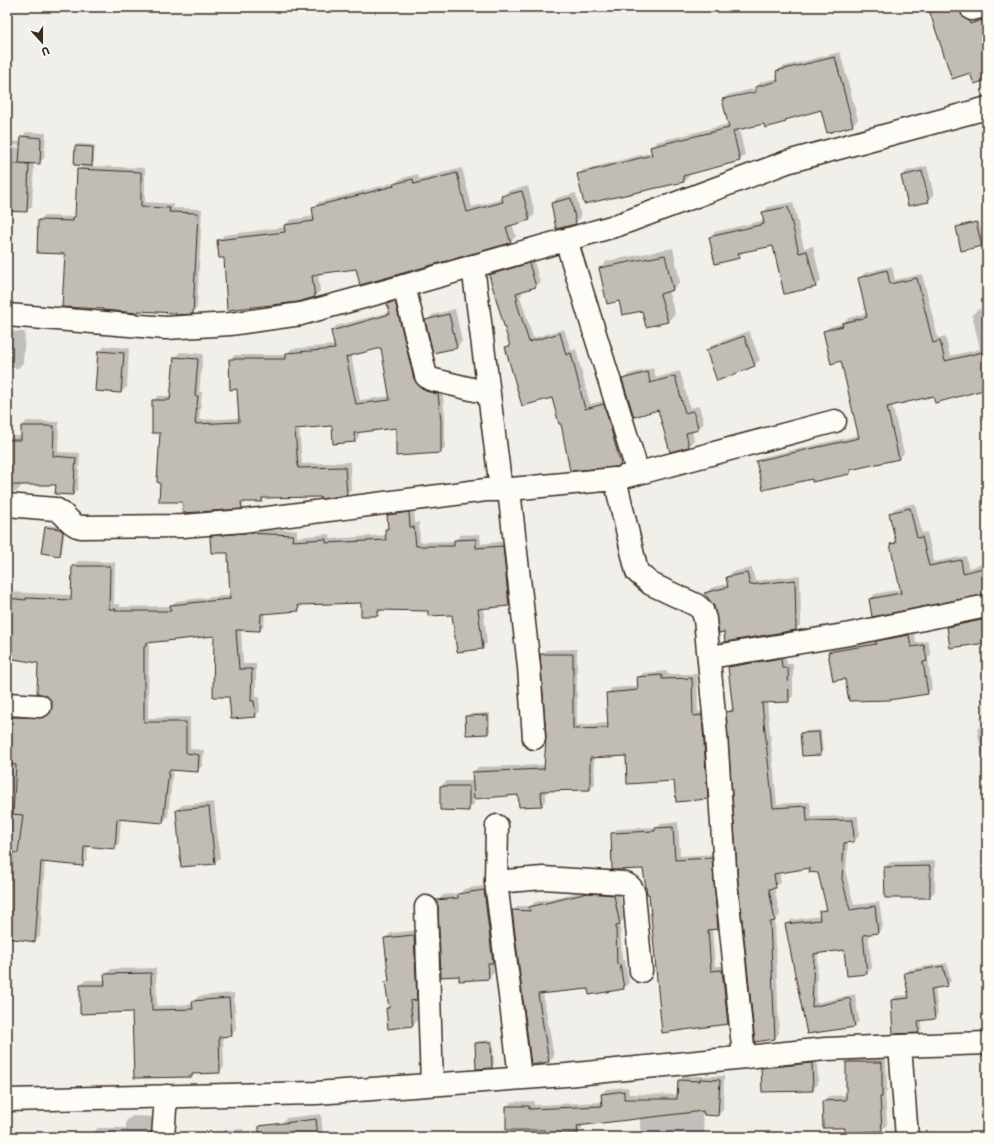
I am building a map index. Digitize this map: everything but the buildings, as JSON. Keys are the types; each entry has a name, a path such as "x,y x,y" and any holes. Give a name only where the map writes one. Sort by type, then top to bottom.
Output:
{"street":[{"path":"7,315 166,328 230,324 300,314 624,223 787,162 987,108"},
{"path":"566,240 638,473"},
{"path":"473,266 488,392 505,490 529,667 534,738"},
{"path":"404,286 426,376 430,379 488,392"},
{"path":"7,505 55,508 61,511 73,525 82,527 182,526 243,521 486,490 505,490 615,479 835,421"},
{"path":"615,479 637,572 650,584 700,607 705,619 710,657 726,883 744,1056"},
{"path":"710,657 850,634 987,606"},
{"path":"7,704 40,706"},
{"path":"497,826 496,882 520,1077"},
{"path":"496,882 543,878 572,878 623,883 629,885 633,889 634,894 641,971"},
{"path":"426,907 432,1084"},
{"path":"7,1100 316,1093 520,1077 566,1075 826,1049 987,1043"},
{"path":"900,1046 907,1137"},
{"path":"164,1137 166,1096"}]}
